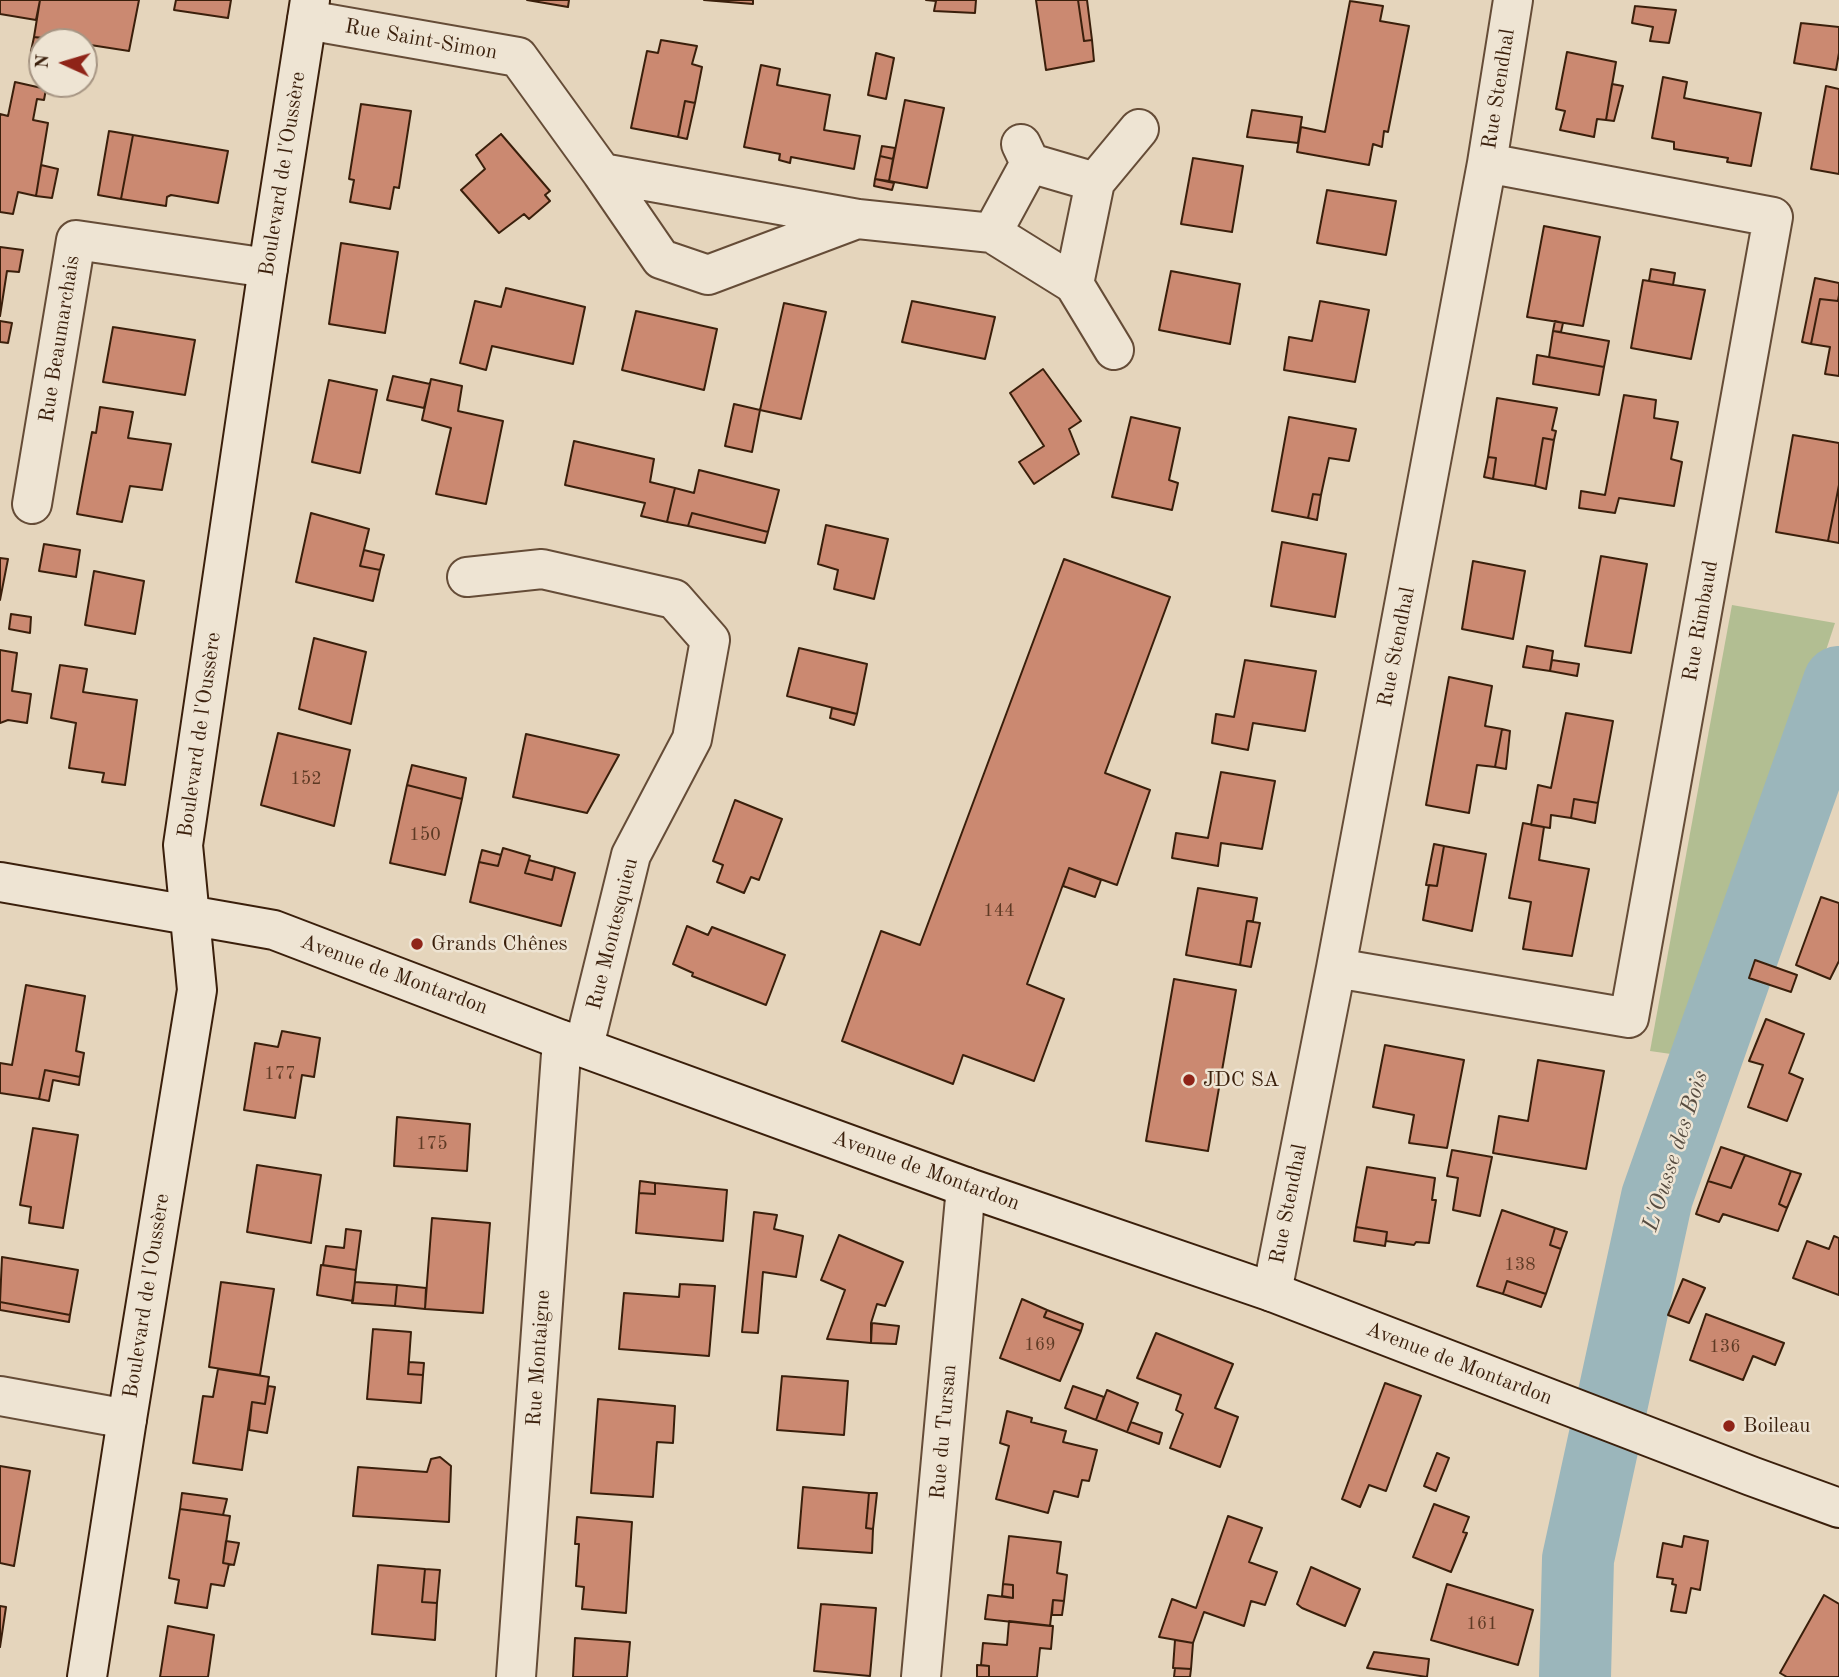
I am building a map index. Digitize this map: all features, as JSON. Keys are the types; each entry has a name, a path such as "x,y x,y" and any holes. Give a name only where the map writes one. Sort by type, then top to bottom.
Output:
{"street":[{"name":"Rue Stendhal","path":"1272,1292 1336,968 1487,163 1513,0"},
{"name":"Rue Saint-Simon","path":"309,10 517,57 603,173 660,259 708,275 858,219"},
{"name":"Boulevard de l'Oussère","path":"87,1677 197,990 183,845 309,10"},
{"path":"1074,284 1095,182 1139,128"},
{"path":"992,233 1026,154 1095,182"},
{"name":"Rue Rimbaud","path":"1336,968 1629,1018 1773,217 1487,163"},
{"name":"Rue Saint-Simon","path":"603,173 858,219 992,233 1074,284 1114,350"},
{"name":"Rue Beaumarchais","path":"32,504 76,240 268,268"},
{"name":"Rue Montesquieu","path":"467,576 542,569 674,599 710,640 692,739 631,855 573,1043"},
{"name":"Avenue de Montardon","path":"0,882 274,930 966,1187 1272,1292 1839,1508"},
{"name":"Rue Montaigne","path":"516,1677 573,1043"},
{"name":"Rue du Tursan","path":"921,1677 966,1187"},
{"path":"0,1396 127,1419"}],"green space":[{"path":"1732,605 1835,623 1692,1057 1650,1051"}],"building":[{"path":"0,0 40,0 36,20 0,14"},
{"path":"40,0 139,0 129,51 98,46 98,28 35,28"},
{"path":"176,0 231,0 228,18 174,10"},
{"path":"527,0 569,0 568,7"},
{"path":"704,0 753,0 753,4"},
{"path":"926,0 976,0 975,13 934,11 936,1"},
{"path":"1036,0 1078,0 1084,41 1092,40 1094,61 1046,70"},
{"path":"1078,0 1087,0 1092,40 1084,41"},
{"path":"1350,1 1383,6 1380,21 1409,26 1388,132 1384,131 1382,147 1373,144 1369,165 1297,152 1301,127 1325,132"},
{"path":"1635,6 1676,10 1669,43 1650,41 1653,27 1632,23"},
{"path":"1801,23 1839,27 1836,70 1794,63"},
{"path":"661,40 697,46 692,64 702,67 695,103 685,101 678,137 631,128 647,51 658,53"},
{"path":"1567,52 1616,62 1606,120 1597,119 1594,137 1560,130 1565,111 1556,109"},
{"path":"876,53 894,58 886,99 868,95"},
{"path":"761,65 780,69 777,85 830,95 824,130 860,136 854,169 791,157 790,163 779,160 780,154 744,147"},
{"path":"1663,77 1687,82 1684,98 1761,113 1751,166 1727,162 1728,158 1674,149 1674,142 1652,138"},
{"path":"15,82 28,85 28,98 44,98 37,99 33,120 48,123 36,196 18,192 13,214 0,212 0,114 8,116"},
{"path":"1612,84 1623,86 1614,121 1606,120"},
{"path":"1826,86 1839,89 1839,174 1811,169"},
{"path":"905,100 944,108 927,188 889,181"},
{"path":"685,101 695,103 687,139 678,137"},
{"path":"361,104 411,111 399,188 394,187 390,209 350,202 354,180 349,179"},
{"path":"1252,110 1302,117 1298,143 1247,137"},
{"path":"109,131 133,135 121,199 98,195"},
{"path":"501,134 550,191 545,195 550,201 529,219 524,214 499,233 461,190 485,169 476,155"},
{"path":"133,135 228,151 218,203 171,195 167,197 166,206 121,199"},
{"path":"882,146 895,148 893,159 880,156"},
{"path":"880,156 893,159 889,181 875,179"},
{"path":"1193,158 1243,166 1232,232 1181,224"},
{"path":"41,165 58,169 52,198 36,196"},
{"path":"875,179 894,183 892,190 874,186"},
{"path":"1327,190 1396,201 1386,255 1317,243"},
{"path":"1544,226 1600,237 1583,326 1527,317"},
{"path":"341,243 398,252 385,333 329,324"},
{"path":"0,247 23,250 19,272 7,271 0,316"},
{"path":"1651,269 1675,273 1673,285 1649,281"},
{"path":"1171,271 1240,284 1230,344 1159,330"},
{"path":"1815,278 1839,283 1839,295 1838,301 1820,299 1811,344 1802,342"},
{"path":"1643,280 1705,290 1691,359 1631,348"},
{"path":"506,288 585,307 573,364 492,346 486,370 460,363 475,301 501,307"},
{"path":"1839,295 1839,376 1825,374 1830,347 1811,344 1820,299 1838,301"},
{"path":"912,301 995,317 985,359 902,342"},
{"path":"1320,301 1369,310 1355,382 1284,370 1289,337 1312,341"},
{"path":"784,303 826,312 801,419 760,410"},
{"path":"636,311 717,329 704,390 622,370"},
{"path":"0,321 12,323 8,343 0,342"},
{"path":"1555,321 1563,323 1561,332 1553,331"},
{"path":"113,327 195,340 185,395 103,382"},
{"path":"1553,331 1609,341 1604,367 1549,357"},
{"path":"1537,355 1604,367 1599,395 1533,384"},
{"path":"1043,369 1081,421 1069,429 1079,454 1034,484 1019,462 1044,446 1010,393"},
{"path":"393,376 430,384 424,408 387,400"},
{"path":"431,379 462,386 458,411 503,421 486,504 436,494 451,428 422,420"},
{"path":"329,380 377,390 360,473 312,462"},
{"path":"1624,395 1656,400 1654,418 1678,422 1671,459 1682,462 1674,506 1619,498 1615,513 1579,508 1581,491 1605,495"},
{"path":"1497,398 1557,408 1552,430 1556,431 1554,440 1543,438 1535,486 1493,479 1496,458 1488,457"},
{"path":"734,404 760,410 752,452 725,446"},
{"path":"100,407 133,412 128,438 171,444 162,490 130,486 122,522 77,514 92,432 96,433"},
{"path":"1131,417 1180,428 1169,480 1178,483 1172,510 1112,497"},
{"path":"1289,417 1356,429 1349,461 1329,458 1321,495 1313,494 1308,518 1272,511"},
{"path":"1793,435 1839,443 1839,485 1828,541 1776,532"},
{"path":"1543,438 1554,440 1546,489 1535,486"},
{"path":"574,441 654,459 650,482 675,488 667,522 641,516 645,503 565,485"},
{"path":"1488,457 1496,458 1493,479 1484,477"},
{"path":"699,470 779,490 768,532 692,513 688,526 667,522 675,488 694,493"},
{"path":"1839,485 1839,543 1828,541"},
{"path":"1313,494 1321,495 1317,520 1308,518"},
{"path":"311,513 369,529 360,566 380,570 373,601 296,582"},
{"path":"692,513 768,532 765,543 688,526"},
{"path":"826,525 888,539 874,599 834,589 838,570 818,564"},
{"path":"1282,542 1346,554 1335,617 1271,606"},
{"path":"44,544 80,550 76,577 39,571"},
{"path":"364,550 384,555 380,570 360,566"},
{"path":"1601,556 1647,564 1631,653 1585,646"},
{"path":"0,558 8,559 0,600"},
{"path":"1064,559 1170,597 1105,773 1150,790 1117,885 1069,868 1027,984 1064,999 1034,1081 963,1055 953,1084 842,1041 881,931 920,945"},
{"path":"1473,561 1525,571 1513,639 1462,629"},
{"path":"94,571 144,581 135,634 85,625"},
{"path":"11,614 31,617 30,633 9,629"},
{"path":"314,638 366,652 351,724 299,709"},
{"path":"1527,646 1553,651 1550,671 1523,667"},
{"path":"799,648 867,664 857,714 787,696"},
{"path":"0,650 17,653 12,691 31,694 27,723 8,720 0,723"},
{"path":"1245,660 1316,671 1305,731 1253,723 1248,750 1212,743 1216,714 1234,717"},
{"path":"1552,660 1579,664 1577,676 1550,671"},
{"path":"60,665 87,669 83,692 137,700 125,785 102,782 104,773 69,768 76,723 51,718"},
{"path":"1449,677 1492,686 1485,726 1502,729 1495,767 1477,765 1469,813 1426,805"},
{"path":"832,708 857,714 854,725 830,718"},
{"path":"1566,713 1613,721 1598,803 1574,799 1571,818 1551,815 1550,828 1531,825 1538,785 1551,788"},
{"path":"1502,729 1510,731 1506,769 1495,767"},
{"path":"278,733 350,750 334,826 261,805"},
{"path":"526,734 619,755 587,813 513,797"},
{"path":"412,765 466,778 462,799 407,785"},
{"path":"1221,772 1275,781 1262,849 1221,843 1218,866 1172,858 1176,833 1208,838"},
{"path":"407,785 462,799 445,875 390,863"},
{"path":"1574,799 1598,803 1595,823 1571,818"},
{"path":"735,800 782,819 759,880 751,877 744,893 717,882 723,865 713,861"},
{"path":"1523,823 1544,827 1539,860 1589,869 1572,956 1523,949 1531,902 1509,898"},
{"path":"1434,844 1444,846 1437,886 1426,885"},
{"path":"1444,846 1486,854 1472,931 1423,920 1429,885 1437,886"},
{"path":"503,848 530,856 525,873 552,880 555,867 575,873 561,926 470,902 479,862 498,866"},
{"path":"482,850 501,855 498,866 479,862"},
{"path":"529,860 555,867 552,880 525,873"},
{"path":"1069,868 1101,880 1095,897 1063,886"},
{"path":"1198,888 1257,898 1253,921 1247,921 1240,965 1186,955"},
{"path":"1821,897 1839,903 1839,961 1830,979 1796,965"},
{"path":"1247,921 1260,923 1251,967 1240,965"},
{"path":"687,926 708,935 712,927 785,955 766,1005 692,976 693,973 673,964"},
{"path":"1755,960 1797,975 1791,992 1749,978"},
{"path":"1174,979 1236,990 1208,1151 1146,1141"},
{"path":"26,985 85,996 76,1051 84,1053 80,1077 45,1070 39,1099 0,1093 0,1063 12,1065"},
{"path":"1766,1019 1804,1034 1789,1073 1803,1079 1787,1121 1748,1107 1763,1065 1749,1061"},
{"path":"282,1031 320,1038 314,1077 302,1075 295,1118 244,1110 255,1043 278,1047"},
{"path":"1385,1045 1464,1060 1447,1148 1409,1143 1414,1115 1373,1107"},
{"path":"1538,1060 1604,1071 1586,1169 1493,1153 1499,1116 1528,1121"},
{"path":"45,1070 80,1077 79,1085 53,1080 49,1101 39,1099"},
{"path":"397,1117 470,1124 467,1171 394,1166"},
{"path":"33,1128 78,1135 63,1228 29,1223 31,1207 20,1205"},
{"path":"1721,1147 1745,1155 1731,1188 1708,1181"},
{"path":"1452,1150 1492,1157 1480,1216 1453,1210 1458,1178 1447,1176"},
{"path":"1745,1155 1791,1171 1779,1204 1787,1208 1778,1231 1723,1214 1719,1222 1696,1214 1708,1181 1731,1188"},
{"path":"257,1165 321,1175 311,1243 247,1232"},
{"path":"1367,1167 1435,1178 1432,1200 1436,1200 1429,1243 1416,1242 1414,1245 1386,1241 1387,1232 1356,1227"},
{"path":"1791,1171 1801,1174 1787,1208 1779,1204"},
{"path":"640,1181 655,1183 655,1194 639,1193"},
{"path":"655,1183 727,1190 723,1241 636,1233 639,1193 655,1194"},
{"path":"1502,1210 1555,1228 1550,1245 1561,1249 1546,1294 1507,1281 1503,1294 1477,1286"},
{"path":"754,1212 777,1215 774,1229 803,1236 796,1277 763,1272 758,1333 742,1332"},
{"path":"432,1218 490,1223 483,1313 425,1309"},
{"path":"1356,1227 1387,1232 1385,1246 1354,1241"},
{"path":"1555,1228 1567,1232 1561,1249 1550,1245"},
{"path":"346,1229 361,1231 356,1270 323,1265 326,1246 344,1248"},
{"path":"839,1235 903,1262 885,1306 877,1304 871,1323 871,1343 827,1339 845,1290 821,1280"},
{"path":"1834,1236 1839,1238 1839,1295 1793,1278 1807,1241 1829,1249"},
{"path":"2,1257 78,1270 70,1315 0,1302"},
{"path":"321,1265 356,1270 353,1301 317,1295"},
{"path":"1683,1279 1705,1288 1689,1323 1668,1315"},
{"path":"1507,1281 1546,1294 1541,1307 1503,1294"},
{"path":"221,1282 274,1289 260,1375 209,1367"},
{"path":"355,1282 397,1285 395,1306 352,1303"},
{"path":"680,1284 715,1286 709,1356 619,1349 624,1293 679,1297"},
{"path":"397,1285 426,1288 425,1309 395,1306"},
{"path":"1022,1299 1047,1310 1044,1317 1081,1331 1060,1381 1000,1358"},
{"path":"0,1302 70,1315 69,1322 0,1310"},
{"path":"1047,1310 1083,1324 1081,1331 1044,1317"},
{"path":"1706,1314 1784,1343 1775,1365 1753,1356 1743,1380 1690,1360"},
{"path":"872,1323 899,1326 896,1344 871,1343"},
{"path":"373,1329 411,1332 408,1374 423,1375 421,1403 367,1399"},
{"path":"1156,1333 1233,1364 1215,1408 1238,1417 1220,1467 1170,1448 1183,1414 1176,1410 1181,1395 1137,1378"},
{"path":"409,1362 424,1363 423,1375 408,1374"},
{"path":"218,1369 269,1377 265,1404 252,1402 242,1470 193,1463 203,1396 213,1397"},
{"path":"782,1376 848,1381 844,1435 777,1430"},
{"path":"1385,1383 1421,1396 1386,1491 1369,1485 1360,1507 1342,1499"},
{"path":"268,1386 275,1387 267,1433 249,1430 252,1402 265,1404"},
{"path":"1073,1386 1104,1397 1096,1420 1065,1408"},
{"path":"1107,1390 1138,1403 1127,1432 1096,1420"},
{"path":"598,1399 675,1406 673,1443 657,1442 653,1497 591,1493"},
{"path":"1007,1411 1032,1418 1031,1422 1066,1431 1063,1442 1097,1450 1089,1481 1082,1480 1078,1497 1054,1491 1048,1513 996,1499 1009,1446 1000,1443"},
{"path":"1131,1422 1162,1433 1159,1444 1127,1432"},
{"path":"1437,1453 1449,1458 1436,1491 1424,1486"},
{"path":"440,1457 451,1466 449,1522 353,1516 358,1467 427,1472 431,1459"},
{"path":"0,1466 30,1471 14,1566 0,1563"},
{"path":"803,1487 869,1493 866,1528 873,1529 872,1553 798,1548"},
{"path":"182,1493 227,1499 223,1515 180,1509"},
{"path":"869,1493 877,1493 873,1529 866,1528"},
{"path":"1434,1504 1469,1517 1463,1532 1467,1533 1451,1572 1413,1557"},
{"path":"180,1509 230,1516 223,1563 229,1564 224,1586 211,1584 207,1608 175,1603 179,1580 169,1578"},
{"path":"1228,1516 1262,1528 1249,1562 1277,1572 1265,1605 1251,1601 1244,1626 1204,1612 1193,1643 1159,1637 1172,1599 1196,1608"},
{"path":"577,1517 632,1522 626,1613 582,1609 584,1587 576,1586 579,1544 575,1544"},
{"path":"1009,1536 1061,1542 1057,1573 1067,1575 1064,1601 1053,1600 1050,1626 985,1619 988,1595 1013,1598 1013,1585 1003,1584"},
{"path":"1684,1536 1708,1541 1700,1590 1691,1588 1686,1613 1671,1611 1676,1585 1672,1584 1673,1579 1657,1577 1663,1543 1682,1547"},
{"path":"226,1541 239,1543 234,1565 223,1563"},
{"path":"378,1565 425,1569 422,1602 437,1603 435,1640 372,1634"},
{"path":"1311,1567 1360,1589 1345,1626 1297,1604"},
{"path":"425,1569 440,1570 437,1603 422,1602"},
{"path":"1003,1584 1013,1585 1013,1598 1002,1596"},
{"path":"1447,1584 1533,1610 1518,1665 1431,1640"},
{"path":"1824,1595 1839,1604 1839,1677 1787,1677 1780,1673"},
{"path":"1053,1600 1064,1601 1062,1615 1052,1615"},
{"path":"821,1604 876,1608 870,1676 814,1671"},
{"path":"0,1606 6,1607 0,1647"},
{"path":"1009,1621 1053,1626 1051,1649 1040,1648 1037,1677 989,1677 989,1666 981,1665 983,1643 1007,1645"},
{"path":"168,1626 214,1635 208,1677 160,1677"},
{"path":"575,1638 630,1642 627,1677 573,1677"},
{"path":"1175,1640 1193,1643 1191,1669 1173,1668"},
{"path":"1374,1652 1429,1659 1427,1677 1367,1668"},
{"path":"977,1665 989,1666 989,1677 977,1677"},
{"path":"1175,1668 1191,1669 1190,1677 1174,1677"}],"waterway":[{"name":"L'Ousse des Bois","path":"1575,1677 1578,1559 1657,1197 1839,682"}],"place":[{"name":"Grands Chênes","path":"417,944"},
{"name":"JDC SA","path":"1189,1080"},
{"name":"Boileau","path":"1729,1426"}]}
